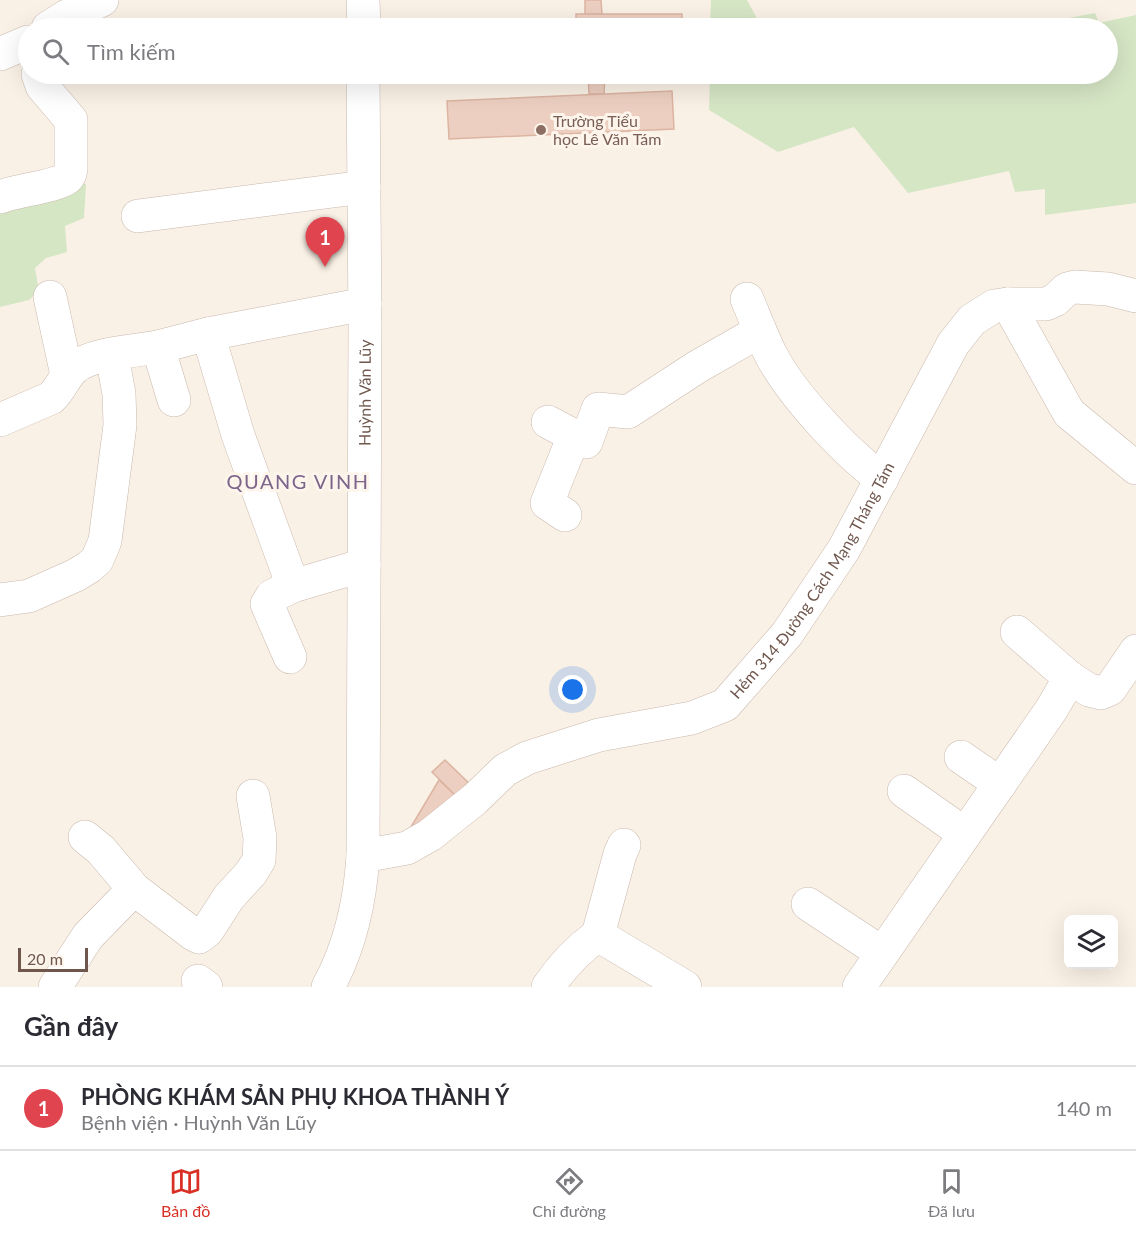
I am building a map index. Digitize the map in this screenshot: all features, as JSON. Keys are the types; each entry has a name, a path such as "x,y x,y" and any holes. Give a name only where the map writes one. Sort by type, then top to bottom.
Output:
{"street":[{"path":"64,18 102,0"},
{"path":"363,0 364,18"},
{"path":"0,197 60,182 69,175 71,120 41,84"},
{"name":"Huỳnh Văn Lũy","path":"328,987 342,960 354,921 363,856 365,304 363,84"},
{"path":"138,216 364,187"},
{"name":"Hẻm 314 Đường Cách Mạng Tháng Tám","path":"363,856 407,848 430,835 505,770 527,758 599,735 692,718 725,705 787,634 844,549 958,338 972,320 994,306 1046,304 1055,300 1067,289 1108,290 1136,296"},
{"path":"50,297 67,375"},
{"path":"747,299 772,357 796,392 842,445 861,464 882,479"},
{"path":"0,420 51,398 57,393 67,375 76,366 85,362 208,334 365,304"},
{"path":"1008,304 1069,413 1136,468"},
{"path":"565,515 547,503 561,429 586,442 598,409 628,412 689,372 760,332"},
{"path":"208,334 238,435 293,586"},
{"path":"158,347 174,400"},
{"path":"0,600 29,596 76,575 97,560 105,541 120,425 119,394 112,355"},
{"path":"290,657 267,604 272,596 293,586 364,565"},
{"path":"1017,632 1070,678 1089,690 1101,693 1110,689 1136,651"},
{"path":"859,987 1051,711 1070,678"},
{"path":"961,757 999,784"},
{"path":"904,790 965,834"},
{"path":"85,837 107,856 134,889 193,934 202,936 229,897 251,873 259,860 260,838 253,796"},
{"path":"548,987 571,956 598,934 624,845"},
{"path":"55,987 88,936 134,889"},
{"path":"808,904 882,953"},
{"path":"598,934 674,984"}],"green space":[{"path":"711,0 747,0 757,18 710,18"},
{"path":"1095,13 1097,18 1069,18"},
{"path":"1136,15 1136,203 1045,215 1045,189 1015,192 1009,171 908,193 854,127 778,152 709,110 710,84 1118,84 1118,19"},
{"path":"77,183 86,184 84,218 65,226 67,252 46,258 35,268 39,291 29,300 0,307 0,203"}],"building":[{"path":"585,0 601,0 602,14 585,14"},
{"path":"576,14 682,14 682,18 576,18"},
{"path":"588,84 604,84 604,94 589,94"},
{"path":"672,91 674,129 449,139 447,101"},
{"path":"445,760 475,789 462,802 432,772"},
{"path":"439,780 462,802 411,827"}],"place":[{"name":"Trường Tiểu học Lê Văn Tám","path":"541,130"},
{"name":"PHÒNG KHÁM SẢN PHỤ KHOA THÀNH Ý","path":"325,267"}],"district":[{"name":"QUANG VINH","path":"298,482"}]}
